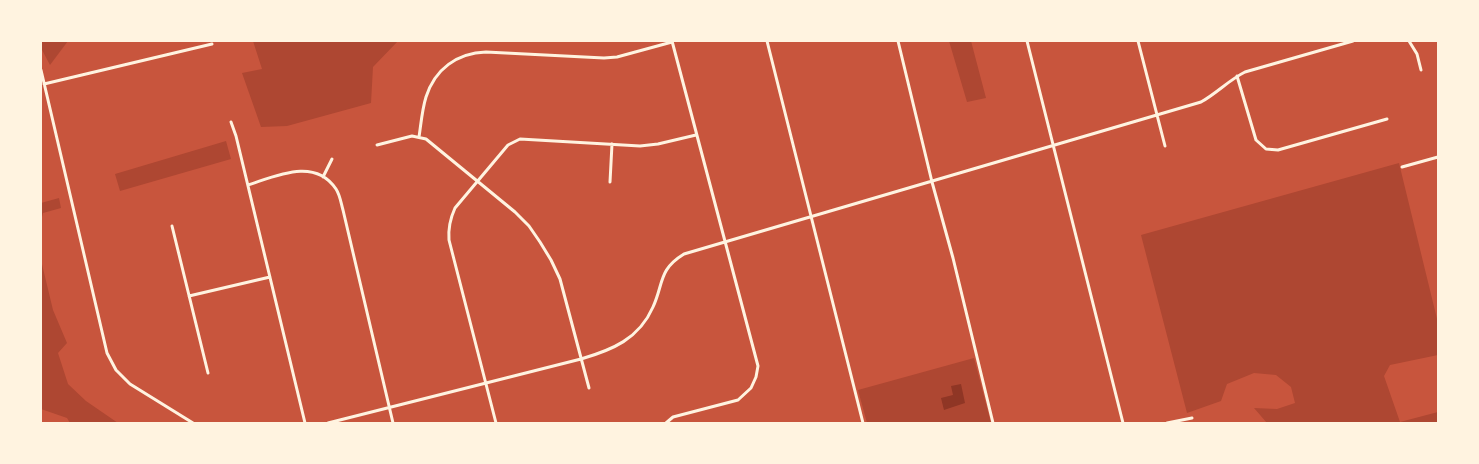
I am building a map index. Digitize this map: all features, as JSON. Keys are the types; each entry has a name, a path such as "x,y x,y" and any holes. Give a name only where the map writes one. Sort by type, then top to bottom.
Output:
{"street":[{"path":"767,41 863,423"},
{"path":"898,41 993,423"},
{"path":"1027,41 1123,423"},
{"path":"1138,41 1165,146"},
{"path":"328,423 581,359 614,348 627,340 640,328 653,307 665,271 677,258 684,254 1200,102 1208,98 1237,76 1353,41"},
{"path":"1408,41 1414,47 1421,70"},
{"path":"419,137 428,92 437,76 444,68 458,58 474,53 486,52 592,58 617,57 672,42 724,243 758,366 756,377 751,388 738,400 673,417 666,423"},
{"path":"44,84 212,44"},
{"path":"41,70 107,353 116,370 130,384 193,423"},
{"path":"1237,76 1242,88 1256,140 1266,149 1278,150 1387,119"},
{"path":"231,122 236,136 305,423"},
{"path":"496,423 449,240 448,228 455,208 508,145 520,139 640,146 658,144 696,135"},
{"path":"377,146 412,136 431,142 515,212 529,226 551,260 560,279 589,388"},
{"path":"610,182 612,144"},
{"path":"1402,167 1437,157 1438,162"},
{"path":"323,177 332,159"},
{"path":"248,185 296,170 323,177 336,189 340,198 394,423"},
{"path":"172,226 208,373"},
{"path":"189,296 270,278"},
{"path":"1168,423 1192,418"}],"shaded area":[{"path":"41,41 68,41 50,65 41,48"},
{"path":"253,41 398,41 373,67 371,103 287,126 261,127 242,73 262,69"},
{"path":"949,41 971,41 986,98 967,102"},
{"path":"226,141 231,159 120,191 115,174"},
{"path":"1399,163 1438,323 1438,355 1390,365 1384,376 1400,422 1438,412 1438,423 1267,423 1254,408 1277,409 1295,403 1291,387 1276,375 1254,373 1227,384 1221,401 1187,413 1141,235"},
{"path":"59,198 61,208 43,213 41,221 41,203"},
{"path":"41,260 53,310 67,343 58,353 68,384 86,401 118,423 70,423 67,418 41,409"},
{"path":"974,358 991,423 867,423 858,390"},
{"path":"961,384 965,403 944,410 941,398 953,395 951,386"}]}
